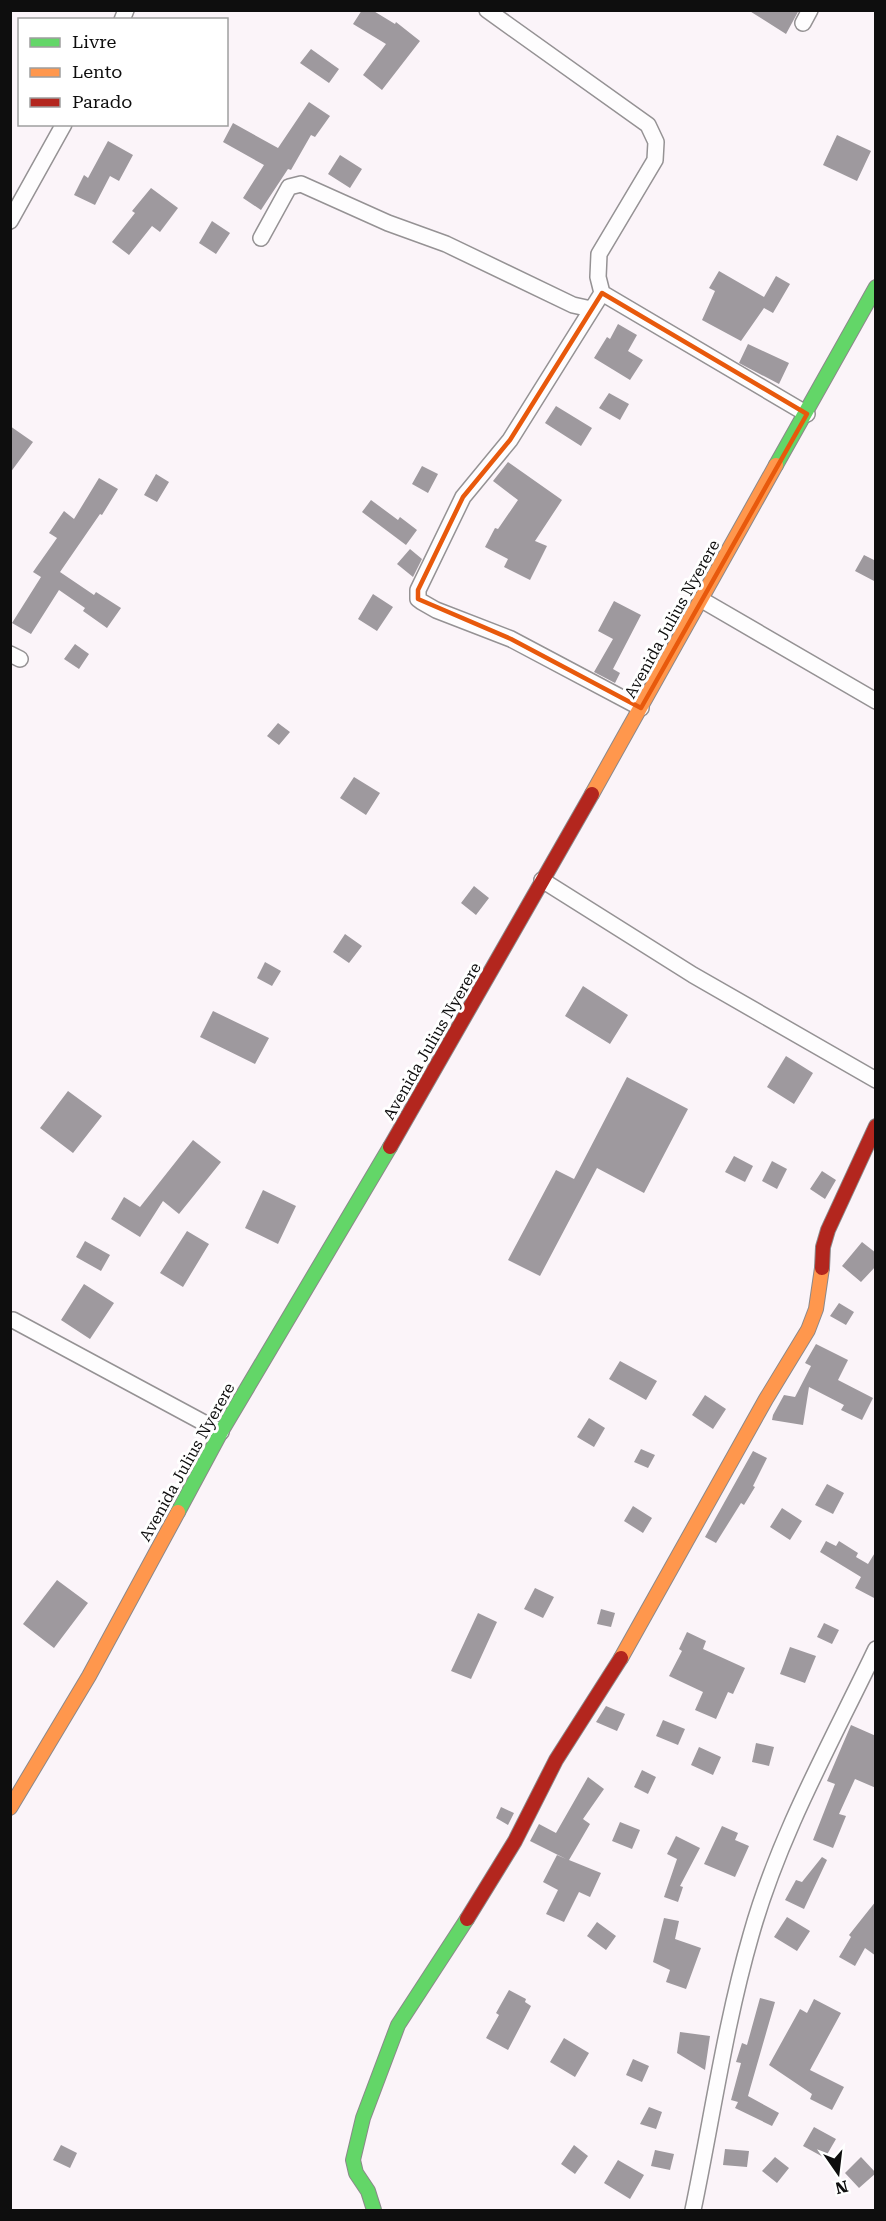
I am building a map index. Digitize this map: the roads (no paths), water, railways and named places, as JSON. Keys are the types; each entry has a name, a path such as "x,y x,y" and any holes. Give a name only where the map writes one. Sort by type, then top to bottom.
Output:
{"street":[{"path":"487,10 648,125 656,142 655,160 599,254 598,277 602,293 807,414"},
{"path":"10,221 63,126"},
{"path":"261,238 289,187 301,184 388,223 446,244 573,305 591,309"},
{"name":"Avenida Julius Nyerere","path":"10,1808 89,1676 220,1432 410,1113 641,708 876,287"},
{"path":"602,293 510,441 463,497 418,591 418,599 435,610 511,639 641,708"},
{"path":"702,600 876,701"},
{"path":"542,880 693,975 876,1080"},
{"path":"374,2211 368,2191 356,2173 352,2160 363,2118 398,2025 515,1841 556,1760 631,1642 766,1399 808,1330 816,1309 821,1284 823,1247 828,1230 876,1126"},
{"path":"13,1320 220,1432"},
{"path":"693,2211 732,2009 751,1934 791,1822 876,1648"}]}
